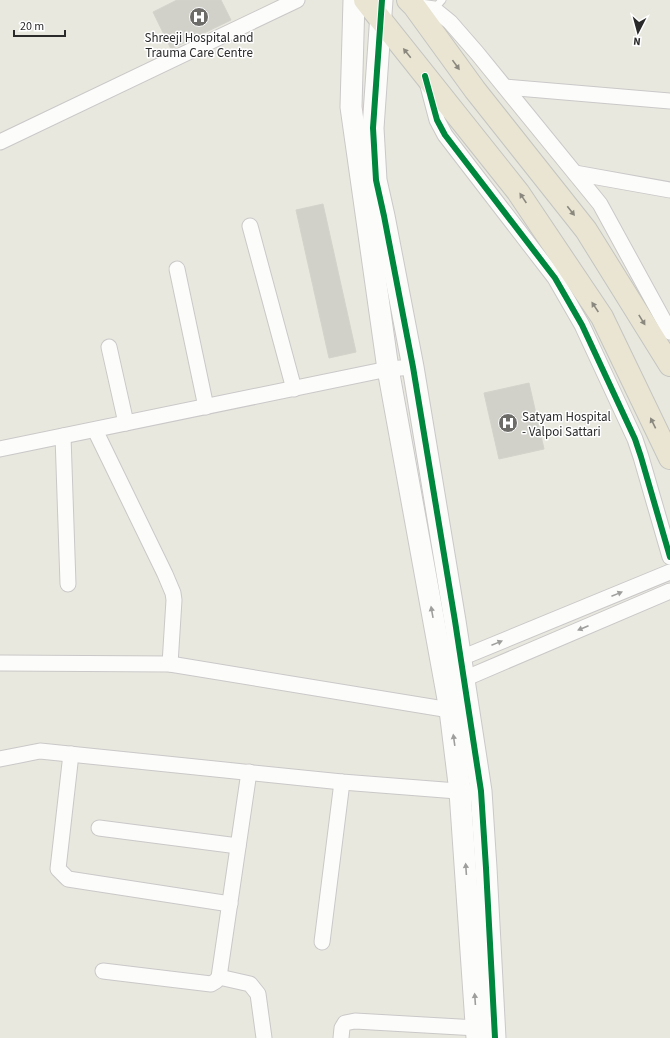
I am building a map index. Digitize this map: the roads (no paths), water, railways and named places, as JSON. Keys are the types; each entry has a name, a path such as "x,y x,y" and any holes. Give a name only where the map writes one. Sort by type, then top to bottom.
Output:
{"highway":[{"path":"365,0 381,10 425,76 518,192 602,317 670,458"},
{"path":"424,4 475,90 586,230 670,365"}],"street":[{"path":"0,142 297,0"},
{"path":"354,0 351,108 388,369 459,709 470,792 486,868 496,1038"},
{"path":"424,4 450,22 600,204 670,332"},
{"path":"381,10 373,128 376,180 413,367 461,658 464,679 459,709"},
{"path":"425,76 437,120 445,135 555,278 582,325 635,439 670,557"},
{"path":"505,87 670,100"},
{"path":"575,173 670,190"},
{"path":"250,226 294,389"},
{"path":"177,269 206,407"},
{"path":"109,347 126,424"},
{"path":"0,449 388,369 413,367"},
{"path":"95,430 173,593 174,600 170,664"},
{"path":"63,436 68,584"},
{"path":"461,658 670,572"},
{"path":"464,679 670,591"},
{"path":"0,663 170,664 459,709"},
{"path":"0,758 40,751 342,782 470,792"},
{"path":"71,754 58,869 62,874 68,879 230,904"},
{"path":"103,971 211,984 219,977 249,772"},
{"path":"322,942 342,782"},
{"path":"342,1038 342,1028 345,1023 354,1021 410,1031 477,1033 470,792"},
{"path":"100,828 238,846"},
{"path":"219,977 250,984 258,994 264,1038"}],"place":[{"name":"Shreeji Hospital and Trauma Care Centre","path":"199,17"},
{"name":"Satyam Hospital - Valpoi Sattari","path":"508,423"}]}
